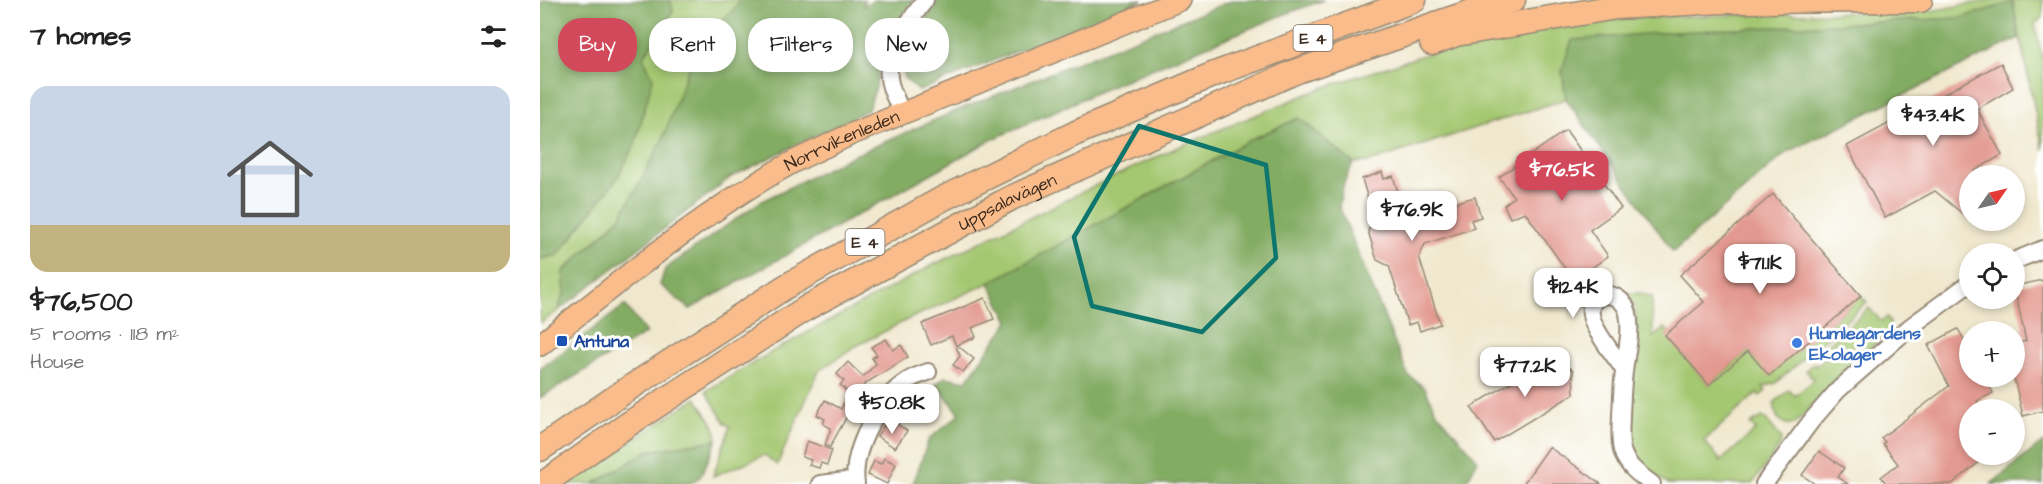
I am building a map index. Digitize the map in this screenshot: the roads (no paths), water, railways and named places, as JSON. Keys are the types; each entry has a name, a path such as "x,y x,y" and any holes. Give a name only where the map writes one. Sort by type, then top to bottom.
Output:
{"highway":[{"path":"1212,75 1377,0"},
{"name":"Uppsalavägen","path":"540,449 785,287 942,199 1076,133 1212,75 1414,0"},
{"name":"Uppsalavägen","path":"543,484 627,425 808,307 1011,198 1297,71 1513,0"},
{"path":"1115,152 1456,34 1616,7 1723,1 1920,0"}],"main road":[{"name":"Norrvikenleden","path":"540,345 630,274 755,185 794,162 902,113 1180,0"}],"street":[{"path":"902,113 889,80 889,60 897,39 925,0"},
{"path":"2025,256 2043,249"},
{"path":"1764,484 1812,420 1838,390 1910,327 1959,292"},
{"path":"1624,370 1620,432 1622,450 1634,470 1652,484"},
{"path":"820,484 855,482 858,457 864,438 882,406 907,381 928,372"}],"place":[{"name":"Antuna","path":"562,341"},
{"name":"Humlegårdens Ekolager","path":"1797,343"}]}
